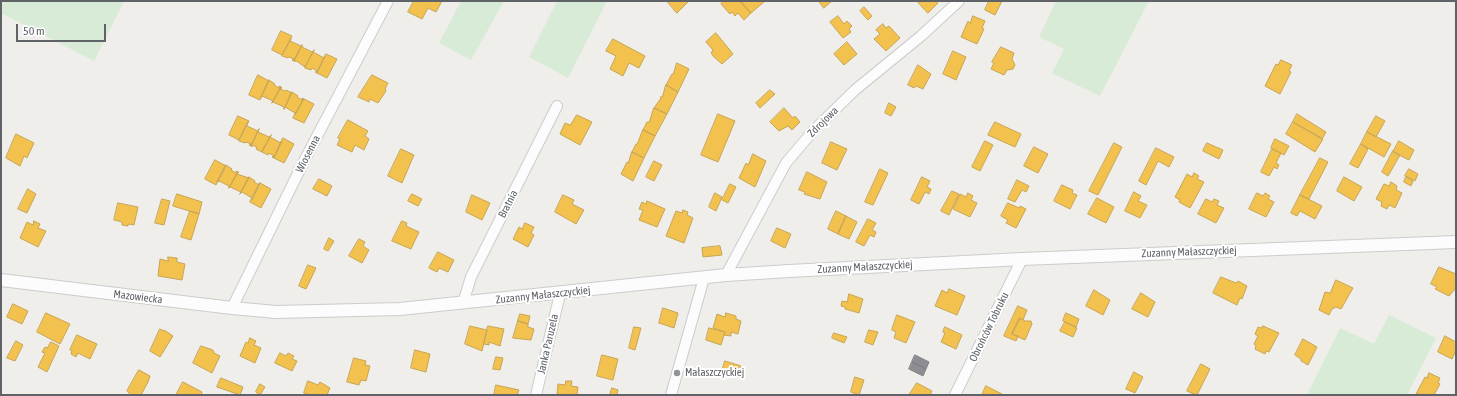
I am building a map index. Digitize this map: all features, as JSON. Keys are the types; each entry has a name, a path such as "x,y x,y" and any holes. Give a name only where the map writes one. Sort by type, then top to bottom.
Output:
{"street":[{"name":"Wiosenna","path":"232,308 304,161 388,1"},
{"name":"Zdrojowa","path":"726,275 786,163 813,131 855,90 921,36 959,1"},
{"name":"Bratnia","path":"463,303 471,276 558,106"},
{"name":"Zuzanny Małaszczyckiej","path":"276,312 400,309 560,294 726,275 1022,259 1456,242"},
{"name":"Obrońców Tobruku","path":"955,395 1022,259"},
{"path":"671,395 704,278"},
{"name":"Mazowiecka","path":"1,280 276,312"},
{"name":"Janka Paruzela","path":"536,395 560,294"}],"green space":[{"path":"1,1 124,1 94,61 1,13"},
{"path":"461,1 504,1 471,60 439,43"},
{"path":"557,1 607,1 568,78 529,57"},
{"path":"1056,1 1149,1 1100,96 1052,73 1064,49 1039,37"},
{"path":"1389,315 1436,338 1407,395 1307,395 1340,328 1374,344"}],"building: Mieszkania":[{"path":"414,1 442,1 436,12 428,8 422,19 408,12"},
{"path":"667,1 689,1 677,13"},
{"path":"724,1 740,1 751,13 744,20 738,13 735,16 732,12 730,14 721,4"},
{"path":"740,1 763,1 764,2 751,13"},
{"path":"819,1 832,1 824,8"},
{"path":"917,1 936,1 938,3 928,13"},
{"path":"989,1 1002,1 995,15 985,10"},
{"path":"864,7 872,16 868,20 860,11"},
{"path":"838,16 844,24 847,21 852,26 849,29 851,32 843,38 830,22"},
{"path":"973,16 985,21 982,28 984,29 977,44 961,37 968,21 970,23"},
{"path":"883,24 886,28 889,26 900,38 886,51 874,39 880,34 876,30"},
{"path":"281,31 292,36 282,55 272,50"},
{"path":"716,33 733,54 722,64 711,53 713,50 706,42"},
{"path":"291,39 290,41 301,46 302,45 294,61 292,60 294,59 282,56"},
{"path":"613,39 645,56 639,68 629,63 623,76 610,69 616,56 606,51"},
{"path":"847,42 857,54 844,65 834,54"},
{"path":"302,45 302,47 312,52 314,50 305,67 295,60 295,62 294,61"},
{"path":"1001,47 1014,53 1012,59 1015,65 1013,69 1007,70 1004,75 991,69 994,63 992,62"},
{"path":"953,51 966,57 956,80 943,74"},
{"path":"313,52 324,58 325,56 317,73 315,72 317,71 312,68 311,70 305,68"},
{"path":"326,54 337,59 327,78 317,73"},
{"path":"1281,60 1292,65 1289,71 1291,72 1280,94 1265,86 1276,64 1278,65"},
{"path":"677,63 689,69 678,92 666,85 673,74"},
{"path":"918,65 931,74 923,89 916,86 914,88 908,85"},
{"path":"258,75 269,81 260,100 249,95"},
{"path":"372,75 388,83 385,89 386,91 378,103 370,99 369,102 358,97"},
{"path":"269,80 279,88 279,86 281,87 272,103 273,101 262,96 261,97"},
{"path":"666,85 678,92 667,114 654,108 661,98 660,97 662,97"},
{"path":"281,87 282,88 280,89 292,93 284,109 284,107 273,102 272,103"},
{"path":"770,90 775,94 760,108 756,103"},
{"path":"292,92 302,100 302,98 304,99 295,115 295,113 285,107 284,109"},
{"path":"304,99 314,104 304,123 293,118"},
{"path":"889,103 896,107 891,116 885,113"},
{"path":"654,108 667,114 655,136 643,130 647,122 649,122"},
{"path":"784,108 793,118 795,116 800,122 792,130 788,126 779,131 770,122"},
{"path":"718,114 735,121 718,162 701,155"},
{"path":"1297,114 1326,132 1322,139 1293,122"},
{"path":"577,115 592,122 580,145 560,134 565,123 570,125"},
{"path":"238,116 249,121 239,140 229,135"},
{"path":"1376,116 1385,121 1376,137 1367,132"},
{"path":"348,120 368,131 365,136 369,139 364,150 355,145 352,152 337,145 340,139 338,138"},
{"path":"995,122 1021,134 1015,147 988,135"},
{"path":"1293,122 1323,139 1315,152 1286,134"},
{"path":"247,123 247,126 258,131 259,129 251,146 249,145 251,144 239,141"},
{"path":"259,129 258,132 269,137 271,135 262,152 256,149 257,147 251,146"},
{"path":"643,130 655,136 644,158 632,152"},
{"path":"1367,132 1391,144 1384,157 1361,144"},
{"path":"16,134 34,143 27,158 24,156 20,166 6,158"},
{"path":"271,135 270,137 281,143 282,141 274,158 272,157 274,156 269,153 268,155 262,152"},
{"path":"283,138 294,144 284,163 274,158"},
{"path":"1275,139 1289,146 1284,155 1271,148"},
{"path":"985,141 993,145 980,171 972,167"},
{"path":"1399,141 1414,150 1409,160 1393,152"},
{"path":"831,142 847,149 837,170 822,163"},
{"path":"1114,143 1122,147 1098,195 1089,191"},
{"path":"1207,143 1223,150 1219,159 1203,151"},
{"path":"1361,144 1368,149 1358,168 1350,164"},
{"path":"1034,147 1048,154 1038,173 1024,166"},
{"path":"1156,148 1174,157 1169,167 1158,161 1146,185 1139,181"},
{"path":"401,149 414,155 402,183 388,176"},
{"path":"1272,149 1281,153 1276,163 1279,165 1277,169 1274,167 1269,176 1261,172"},
{"path":"1393,151 1400,155 1388,176 1382,172"},
{"path":"632,152 644,158 633,181 621,174 627,162 628,163"},
{"path":"753,154 766,161 755,187 739,178 746,163 748,165"},
{"path":"1320,158 1328,162 1309,199 1300,195"},
{"path":"215,160 226,166 216,185 205,179"},
{"path":"654,161 662,165 654,181 646,177"},
{"path":"226,165 236,173 236,171 238,172 229,188 229,186 219,181 217,182"},
{"path":"880,169 888,173 873,205 865,202"},
{"path":"1409,169 1418,174 1415,181 1405,176"},
{"path":"238,172 237,174 249,178 240,194 241,192 230,187 229,188"},
{"path":"807,172 827,182 820,199 804,194 805,192 799,190"},
{"path":"1194,173 1199,176 1197,179 1204,182 1190,208 1179,202 1180,200 1175,197 1187,174 1192,177"},
{"path":"249,177 259,185 260,183 252,200 252,198 242,192 240,194"},
{"path":"922,177 930,181 927,187 931,189 929,194 925,192 919,204 911,200"},
{"path":"1344,177 1362,187 1354,201 1337,191"},
{"path":"1406,177 1413,181 1411,186 1404,182"},
{"path":"319,179 332,186 327,196 313,189"},
{"path":"1017,180 1029,186 1026,192 1022,190 1015,202 1008,199"},
{"path":"1391,182 1397,186 1396,190 1402,193 1395,208 1389,205 1387,209 1381,206 1382,202 1376,199 1384,184 1389,186"},
{"path":"260,183 271,189 261,208 250,202"},
{"path":"730,184 736,187 728,203 722,200"},
{"path":"1062,185 1073,190 1072,193 1077,195 1070,209 1054,201"},
{"path":"28,189 36,194 27,213 18,209"},
{"path":"952,191 959,194 949,215 941,211"},
{"path":"1134,192 1141,196 1138,201 1147,205 1140,218 1125,211"},
{"path":"715,193 722,197 716,211 709,207"},
{"path":"968,193 973,196 971,200 977,203 970,217 953,209 960,194 966,197"},
{"path":"1257,193 1263,196 1265,193 1270,196 1268,199 1274,202 1266,217 1249,209"},
{"path":"177,194 202,202 199,214 173,206"},
{"path":"412,194 422,199 418,206 408,201"},
{"path":"472,195 490,203 482,220 466,212"},
{"path":"563,195 574,200 572,204 584,210 576,224 555,212"},
{"path":"1300,195 1322,206 1315,219 1300,211 1297,216 1291,213"},
{"path":"1097,198 1114,207 1106,223 1088,214"},
{"path":"162,199 170,201 164,225 155,223"},
{"path":"1206,199 1212,202 1214,199 1219,201 1217,205 1224,208 1216,223 1198,214"},
{"path":"647,201 665,209 657,227 639,220 643,210 639,209 642,202 646,204"},
{"path":"118,203 138,207 134,225 122,225 122,222 114,220"},
{"path":"1008,203 1019,208 1020,206 1026,209 1016,228 1006,223 1008,220 1001,216"},
{"path":"683,210 688,212 687,215 693,218 684,243 666,236 676,211 682,213"},
{"path":"190,211 199,214 191,240 181,237"},
{"path":"836,211 846,216 838,234 828,229"},
{"path":"846,216 857,222 849,239 838,234"},
{"path":"868,219 876,223 872,230 876,232 874,237 870,235 864,246 856,242"},
{"path":"34,221 40,224 38,228 46,231 38,247 20,238 27,222 33,225"},
{"path":"402,221 407,223 406,226 419,232 411,249 392,241"},
{"path":"525,223 534,227 531,233 534,235 528,247 513,239 519,227 522,229"},
{"path":"777,228 791,234 785,248 771,241"},
{"path":"329,238 334,241 328,251 324,249"},
{"path":"359,239 365,242 363,246 369,250 362,263 349,256"},
{"path":"720,246 722,255 703,257 702,248"},
{"path":"438,252 454,260 448,272 439,268 437,272 429,268"},
{"path":"168,257 177,258 177,262 185,264 182,280 158,276 160,259 168,261"},
{"path":"308,265 316,268 306,289 299,286"},
{"path":"1439,267 1456,274 1456,288 1449,296 1435,289 1437,287 1431,284"},
{"path":"1221,277 1236,283 1238,281 1247,286 1242,299 1240,298 1237,305 1213,293"},
{"path":"1336,280 1353,288 1341,309 1336,307 1332,309 1329,315 1319,310 1325,292 1330,293"},
{"path":"949,289 965,296 957,315 935,306 942,290 947,293"},
{"path":"1094,290 1110,300 1103,315 1086,306"},
{"path":"1141,293 1155,302 1148,317 1132,309"},
{"path":"849,294 863,299 859,313 845,309 845,307 841,306 842,301 847,302"},
{"path":"13,304 28,311 22,324 7,317"},
{"path":"1018,306 1027,310 1023,320 1020,318 1012,334 1018,336 1016,341 1004,336"},
{"path":"663,308 678,313 674,328 659,323"},
{"path":"46,313 70,324 60,344 37,332"},
{"path":"726,313 736,316 736,319 741,321 738,334 731,332 731,336 724,335 725,332 713,328 717,314 725,317"},
{"path":"1066,313 1079,319 1076,327 1063,321"},
{"path":"520,314 530,316 528,324 518,321"},
{"path":"897,315 915,322 906,343 894,338 896,332 892,330"},
{"path":"1020,318 1025,321 1031,321 1032,324 1025,340 1012,334"},
{"path":"518,321 528,324 528,327 534,329 531,340 513,338"},
{"path":"1065,322 1077,328 1073,337 1060,331"},
{"path":"470,326 487,330 482,351 465,344"},
{"path":"488,326 504,329 500,346 489,342 489,345 484,344"},
{"path":"1263,326 1279,333 1269,352 1266,351 1265,354 1255,349 1256,346 1254,344 1258,336 1255,334 1258,327 1262,328"},
{"path":"634,327 641,328 635,350 629,348"},
{"path":"945,327 962,335 956,349 941,342 945,333 943,332"},
{"path":"709,328 725,332 721,345 706,340"},
{"path":"160,329 173,336 160,357 150,351"},
{"path":"869,330 878,332 873,345 865,342"},
{"path":"834,333 847,337 844,343 832,338"},
{"path":"77,335 97,344 90,359 78,353 76,357 71,354 72,351 70,350"},
{"path":"1445,336 1456,342 1456,350 1452,359 1438,352"},
{"path":"250,338 256,341 254,345 261,348 255,363 240,356 246,342 248,343"},
{"path":"1303,339 1317,347 1308,365 1295,355"},
{"path":"16,341 23,345 15,361 7,358"},
{"path":"51,342 59,346 47,372 38,367 45,353 42,352"},
{"path":"201,346 213,350 214,353 220,356 212,373 193,363"},
{"path":"415,350 430,354 426,372 411,368"},
{"path":"280,353 286,356 288,353 294,356 292,359 297,361 292,371 275,363"},
{"path":"602,355 618,359 613,380 597,376"},
{"path":"496,357 503,358 500,370 493,369"},
{"path":"354,358 366,361 365,365 370,366 366,381 361,380 359,385 347,382"},
{"path":"725,361 741,366 737,376 722,371"},
{"path":"1201,364 1210,369 1196,395 1187,391"},
{"path":"139,370 150,376 141,395 131,395 127,391"},
{"path":"1134,372 1143,377 1135,393 1126,389"},
{"path":"1429,373 1440,378 1438,383 1440,384 1434,395 1416,394 1425,377 1427,378"},
{"path":"855,377 864,380 859,395 851,392"},
{"path":"221,378 243,387 240,395 217,387"},
{"path":"308,381 318,385 320,382 330,388 327,395 310,395 304,393"},
{"path":"566,381 572,381 571,386 578,387 577,395 557,395 558,384 565,385"},
{"path":"183,382 202,392 201,395 176,395"},
{"path":"917,383 932,391 930,395 909,395"},
{"path":"260,384 265,387 260,395 256,392"},
{"path":"496,385 519,390 517,395 494,395"},
{"path":"986,386 1002,394 982,395"},
{"path":"612,388 618,390 617,395 610,395"}],"building: Przemysł":[{"path":"915,355 929,362 926,369 912,362"},
{"path":"912,362 926,369 923,376 909,369"}],"place":[{"name":"Małaszczyckiej","path":"677,373"}]}
